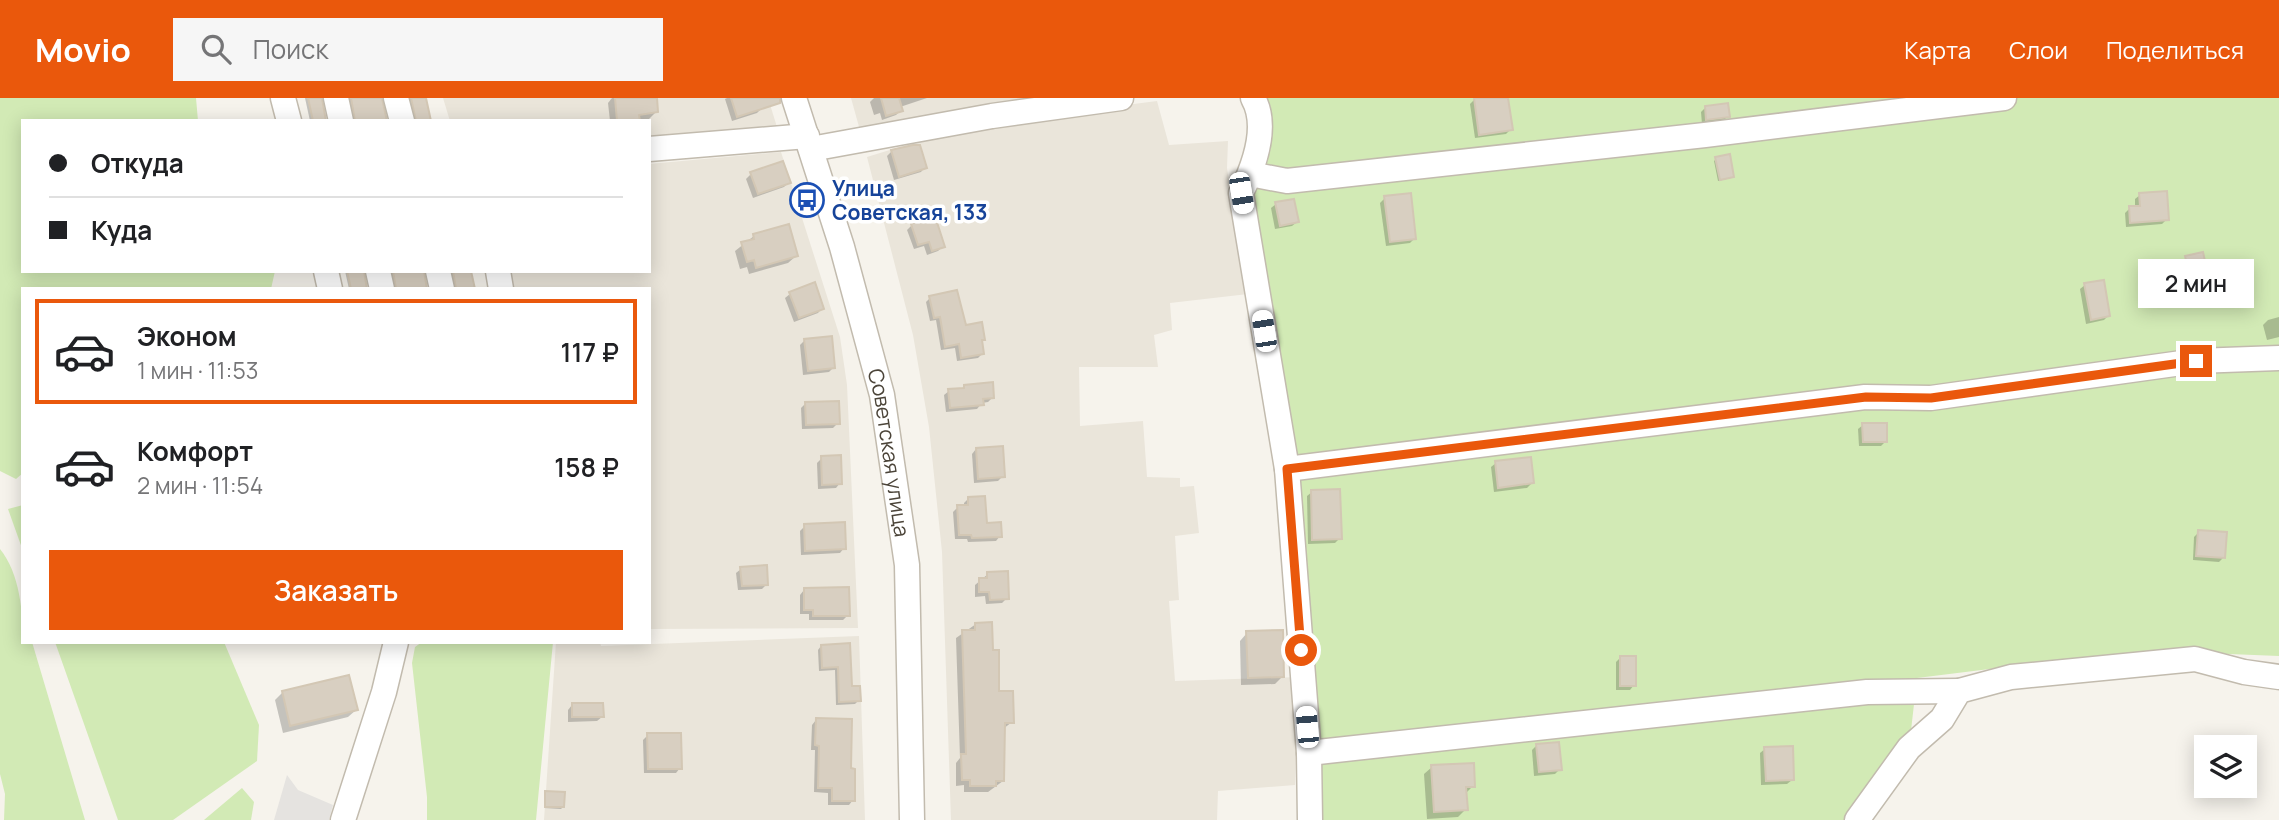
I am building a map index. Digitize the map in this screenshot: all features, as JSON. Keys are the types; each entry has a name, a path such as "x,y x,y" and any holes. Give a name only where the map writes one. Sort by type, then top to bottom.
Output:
{"street":[{"path":"284,98 289,119"},
{"path":"336,98 341,119"},
{"path":"396,98 401,119"},
{"name":"Советская улица","path":"794,98 842,247 883,394 906,565 912,820"},
{"path":"651,149 809,143 1121,98"},
{"path":"1253,98 1259,110 1258,143 1250,174 1241,193 1287,469 1309,753 1310,820"},
{"path":"1250,174 1287,181 1705,135 2004,98"},
{"path":"1287,469 1866,397 1931,398 2196,361 2279,358"},
{"path":"343,820 384,692 396,644"},
{"path":"1309,753 1867,692 1959,691 2011,677 2195,659 2244,672 2279,677"},
{"path":"1857,820 1909,748 1942,719 1959,691"}],"shaded area":[{"path":"443,98 768,98 777,127 651,140 651,119 449,119"},
{"path":"851,98 1082,98 861,134"},
{"path":"1157,101 1169,145 1228,141 1227,168 1248,294 1170,303 1172,330 1154,335 1158,367 1079,367 1080,426 1143,421 1147,477 1180,478 1180,487 1194,486 1199,533 1175,536 1179,600 1169,601 1175,681 1298,677 1295,785 1218,791 1217,820 951,820 942,552 929,427 913,335 867,157 971,125"},
{"path":"781,152 840,337 847,385 858,628 651,629 651,287 510,287 506,273 651,273 651,164"},
{"path":"859,636 865,820 544,820 556,644 601,646"},
{"path":"287,775 298,790 333,805 329,820 274,820"}],"green space":[{"path":"0,98 196,98 198,119 21,119 21,273 275,273 271,287 21,287 21,475 16,479 0,471"},
{"path":"1253,98 2279,98 2279,656 2204,653 2061,660 1917,678 1909,748 1857,820 1310,820 1250,174"},
{"path":"21,506 21,545 8,509"},
{"path":"0,549 16,582 21,606 21,644 33,644 85,820 4,820 5,794 0,774"},
{"path":"56,644 225,644 259,725 257,761 173,820 118,820"},
{"path":"419,644 553,644 536,820 427,820 427,797 412,663 415,647"},
{"path":"242,788 254,802 251,820 204,820"}],"building":[{"path":"308,98 322,98 326,119 313,119"},
{"path":"351,98 382,98 387,119 355,119"},
{"path":"411,98 426,98 431,119 416,119"},
{"path":"615,98 657,98 658,112 639,115 640,119 617,119"},
{"path":"731,98 780,98 780,103 737,117"},
{"path":"881,98 899,98 903,111 886,116"},
{"path":"1474,98 1508,98 1513,130 1479,135"},
{"path":"1728,103 1730,117 1706,120 1705,106"},
{"path":"920,145 927,168 899,177 891,150"},
{"path":"1730,154 1734,177 1720,180 1715,157"},
{"path":"783,161 791,183 758,194 750,172"},
{"path":"2167,191 2169,220 2130,223 2129,206 2140,206 2139,193"},
{"path":"1411,193 1416,239 1390,242 1384,196"},
{"path":"1294,199 1299,222 1280,226 1275,202"},
{"path":"934,213 945,247 932,251 929,242 918,245 911,224"},
{"path":"789,224 798,256 756,268 754,260 747,262 741,242 754,239 753,234"},
{"path":"2203,252 2209,279 2191,283 2185,256"},
{"path":"347,273 364,273 367,287 351,287"},
{"path":"393,273 424,273 427,287 396,287"},
{"path":"453,273 471,273 475,287 456,287"},
{"path":"2104,280 2110,316 2091,320 2084,283"},
{"path":"815,282 824,309 799,318 789,292"},
{"path":"957,290 966,325 982,322 984,354 961,358 959,344 945,347 940,317 934,318 929,296"},
{"path":"832,336 835,368 808,371 804,339"},
{"path":"993,382 994,398 983,399 984,405 950,408 948,389"},
{"path":"839,401 840,424 806,425 805,402"},
{"path":"1862,423 1887,423 1887,442 1863,442"},
{"path":"1003,446 1005,477 978,479 976,448"},
{"path":"841,455 842,484 822,485 821,456"},
{"path":"1531,457 1534,483 1498,488 1495,461"},
{"path":"1340,489 1342,539 1312,540 1311,490"},
{"path":"985,496 987,523 1001,522 1002,537 972,538 971,535 959,535 957,505 968,505 968,497"},
{"path":"845,522 846,549 805,551 804,524"},
{"path":"2198,530 2227,532 2225,558 2196,556"},
{"path":"767,565 768,585 742,586 740,567"},
{"path":"1008,571 1009,599 990,600 989,592 979,592 979,578 987,578 987,572"},
{"path":"849,587 850,616 813,616 813,610 804,610 804,588"},
{"path":"992,622 993,650 999,650 999,691 1013,691 1014,723 1005,723 1004,781 996,781 996,786 970,786 970,780 962,780 961,754 966,754 962,630 975,630 975,623"},
{"path":"1283,630 1284,677 1248,678 1246,631"},
{"path":"850,643 852,686 860,686 861,701 839,702 838,667 822,668 821,645"},
{"path":"1620,656 1636,656 1636,686 1620,686"},
{"path":"349,675 358,710 290,726 282,691"},
{"path":"572,703 603,703 604,717 572,717"},
{"path":"816,718 852,719 851,768 855,769 855,801 832,801 832,788 818,788 819,746 815,745"},
{"path":"647,733 681,733 682,769 648,769"},
{"path":"1559,742 1562,770 1539,772 1536,744"},
{"path":"1793,746 1794,780 1766,781 1764,747"},
{"path":"1474,763 1475,787 1466,787 1468,810 1434,812 1431,765"},
{"path":"545,791 565,792 564,807 545,807"}],"place":[{"name":"Улица Советская, 133","path":"807,200"}],"route":[{"path":"1301,650 1287,469 1866,397 1931,398 2196,361"}]}
